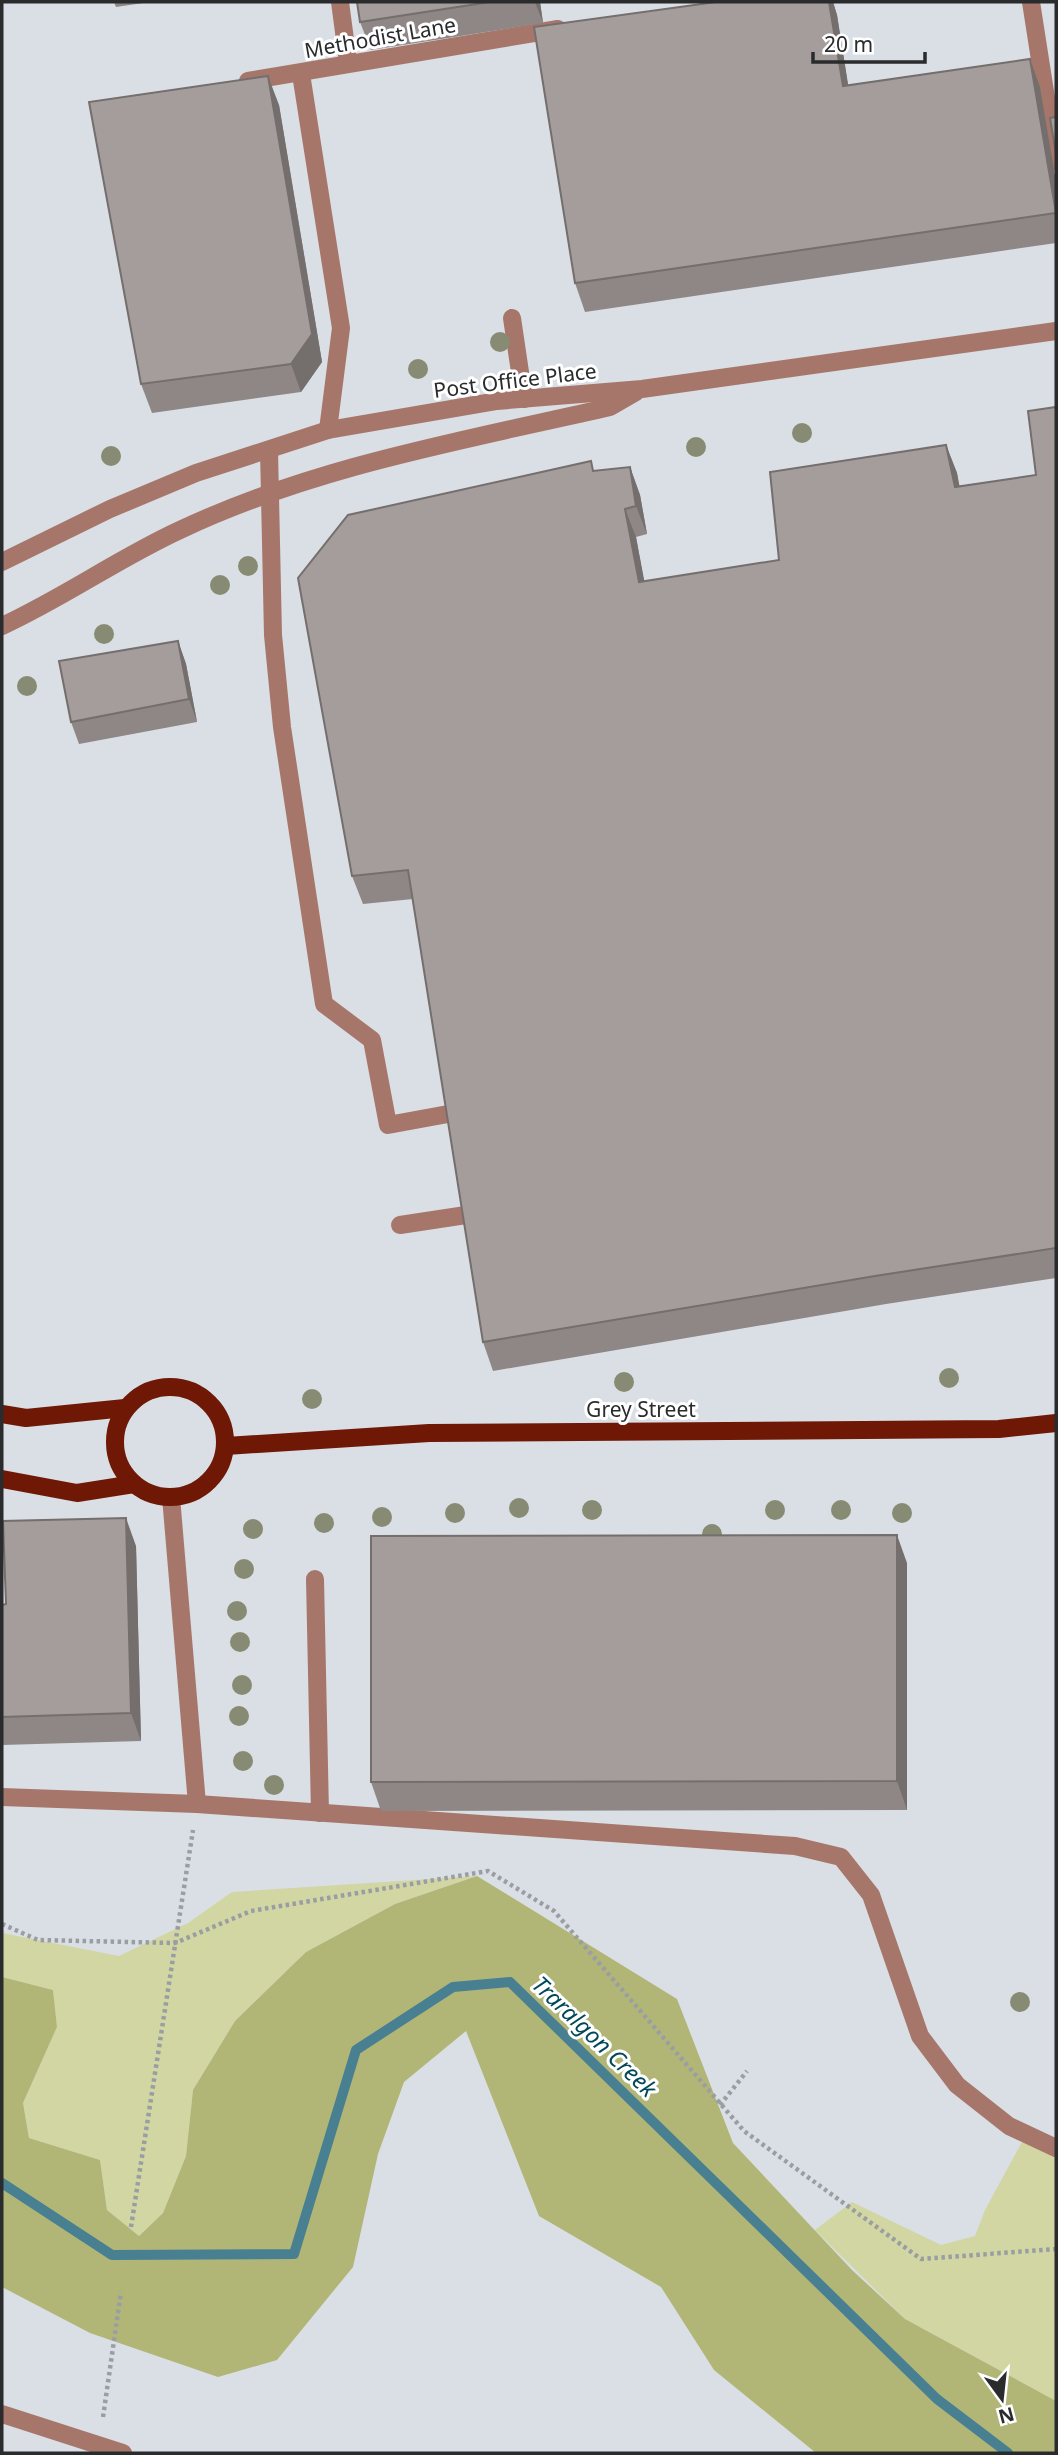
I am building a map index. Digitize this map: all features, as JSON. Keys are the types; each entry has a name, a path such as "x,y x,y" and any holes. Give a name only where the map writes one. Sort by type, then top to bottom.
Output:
{"main road":[{"path":"166,1386 185,1387 205,1397 222,1419 226,1446 219,1468 206,1485 191,1493 171,1497 155,1495 134,1484 116,1454 114,1435 125,1408 146,1391 166,1386"},
{"path":"2,1414 26,1418 125,1408"},
{"name":"Grey Street","path":"226,1446 429,1433 999,1429 1056,1423"},
{"path":"2,1479 77,1493 134,1484"}],"street":[{"path":"340,2 348,62"},
{"path":"1031,2 1056,162"},
{"name":"Methodist Lane","path":"233,83 301,74 348,62 578,26"},
{"path":"301,74 341,328 328,430"},
{"path":"512,318 524,399"},
{"name":"Post Office Place","path":"2,562 110,509 184,478 328,430 524,399 642,389 1056,331"},
{"path":"6,624 180,530 270,494 362,465 610,407 642,389"},
{"path":"268,450 272,635 284,740 324,1004 372,1040 388,1125 448,1114"},
{"path":"400,1225 466,1215"},
{"path":"171,1497 197,1804"},
{"path":"315,1579 320,1813"},
{"path":"2,1797 197,1804 795,1846 841,1857 871,1895 920,2036 957,2085 1009,2126 1056,2148"},
{"path":"2,2414 122,2453"}],"path":[{"path":"131,2227 197,1804"},
{"path":"2,1924 38,1940 176,1943 251,1911 488,1871 554,1911 744,2132 920,2259 1056,2249"},
{"path":"720,2105 747,2071"},
{"path":"99,2446 121,2292"}],"green space":[{"path":"477,1876 395,1904 306,1952 235,2021 193,2090 186,2156 163,2213 139,2236 107,2210 100,2160 29,2138 23,2103 57,2027 53,1990 2,1977 2,1933 119,1956 188,1923 232,1892"},
{"path":"477,1876 677,1999 733,2143 852,2270 905,2319 1056,2401 1056,2453 816,2453 714,2370 661,2287 539,2216 466,2031 404,2082 378,2154 353,2267 277,2360 218,2377 90,2333 2,2287 2,1977 53,1990 57,2027 23,2103 29,2138 100,2160 107,2210 139,2236 163,2213 186,2156 193,2090 235,2021 306,1952 395,1904"},
{"path":"1022,2142 1056,2153 1056,2401 905,2319 815,2230 852,2202 941,2245 975,2236 985,2210"}],"building":[{"path":"357,2 490,2 360,22"},
{"path":"716,2 829,2 843,86 1030,59 1056,213 575,283 534,27"},
{"path":"268,76 312,334 291,364 141,384 89,102"},
{"path":"1056,117 1056,154 1050,118"},
{"path":"1056,407 1056,1248 483,1342 408,870 352,876 298,578 348,515 591,461 593,471 630,467 636,506 625,509 639,582 779,560 770,472 946,445 955,487 1036,475 1028,411"},
{"path":"178,641 189,699 71,722 59,661"},
{"path":"126,1518 131,1713 2,1717 2,1605 6,1604 3,1521"},
{"path":"897,1535 897,1781 371,1782 371,1536"}],"waterway":[{"name":"Traralgon Creek","path":"2,2183 112,2255 294,2254 356,2050 453,1987 510,1982 937,2399 1008,2453"}]}
